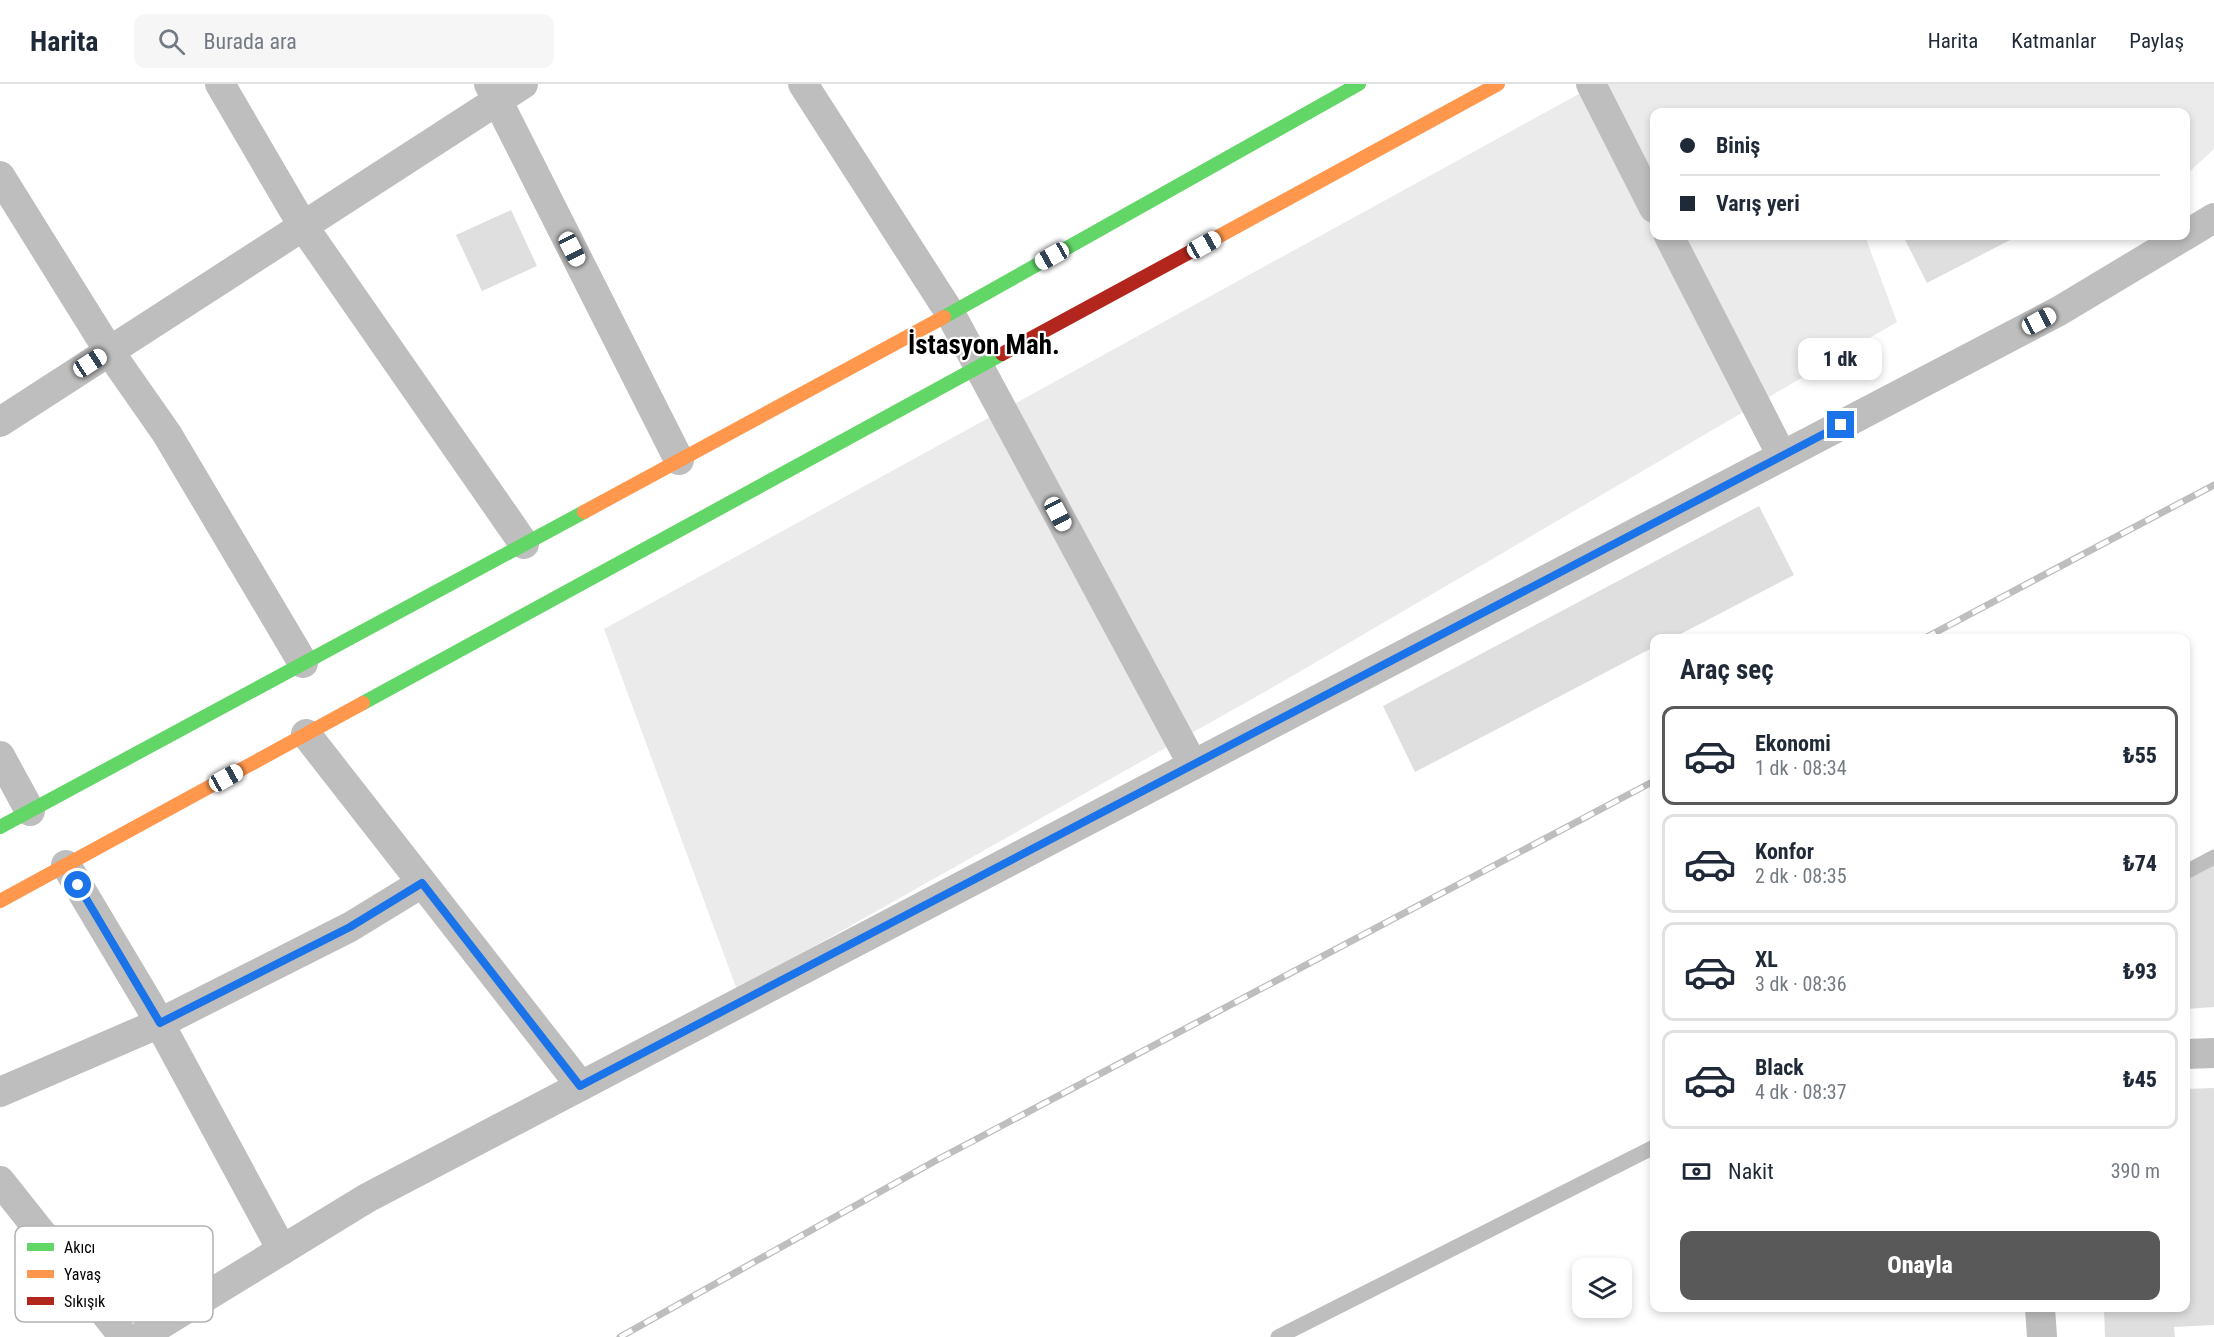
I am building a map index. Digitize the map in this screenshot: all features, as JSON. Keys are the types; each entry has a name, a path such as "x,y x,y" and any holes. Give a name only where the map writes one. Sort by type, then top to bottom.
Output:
{"main road":[{"path":"0,827 950,313 1359,84"},
{"path":"0,901 1498,84"}],"street":[{"path":"220,84 303,226 524,544"},
{"path":"0,422 303,226 493,92 523,84"},
{"path":"803,84 950,313 1193,765"},
{"path":"1591,84 1650,200"},
{"path":"493,92 679,460"},
{"path":"0,176 109,351 167,434 303,663"},
{"path":"2190,232 2214,218"},
{"path":"1671,240 1782,456"},
{"path":"213,1292 367,1198 2059,311 2177,240"},
{"path":"306,734 580,1086"},
{"path":"0,756 30,811"},
{"path":"66,865 160,1023 282,1250"},
{"path":"0,1092 160,1023 350,927 422,883"},
{"path":"2190,1054 2214,1053"},
{"path":"0,1181 36,1226"},
{"path":"2040,1312 2042,1337"},
{"path":"112,1322 124,1337"},
{"path":"140,1337 164,1322"}],"lane":[{"path":"2190,870 2214,857"},
{"path":"1278,1337 1650,1150"}],"shaded area":[{"path":"1597,84 2214,84 2214,149 2190,171 2190,108 1650,108 1650,240 1866,240 1897,322 1282,682 737,990 604,629"}],"building":[{"path":"511,210 537,266 482,291 456,235"},
{"path":"1905,240 2010,240 1927,283"},
{"path":"1759,506 1794,575 1681,634 1650,634 1650,649 1415,772 1383,706"},
{"path":"2214,865 2214,1007 2190,1009 2190,878"},
{"path":"2214,1088 2214,1325 2174,1327 2175,1337 2105,1337 2104,1312 2190,1312 2190,1089"}],"railway":[{"path":"1932,634 2214,485"},
{"path":"620,1337 935,1161 1650,783"}],"traffic: fast":[{"path":"944,317 1359,84"},
{"path":"363,703 1002,354"},
{"path":"0,827 584,512"}],"traffic: slow":[{"path":"1203,245 1498,84"},
{"path":"584,512 944,317"},
{"path":"0,901 363,703"}],"traffic: jam":[{"path":"1002,354 1203,245"}],"district":[{"name":"İstasyon Mah.","path":"984,345"}],"route":[{"path":"78,885 160,1023 350,927 422,883 580,1086 1841,425"}]}
